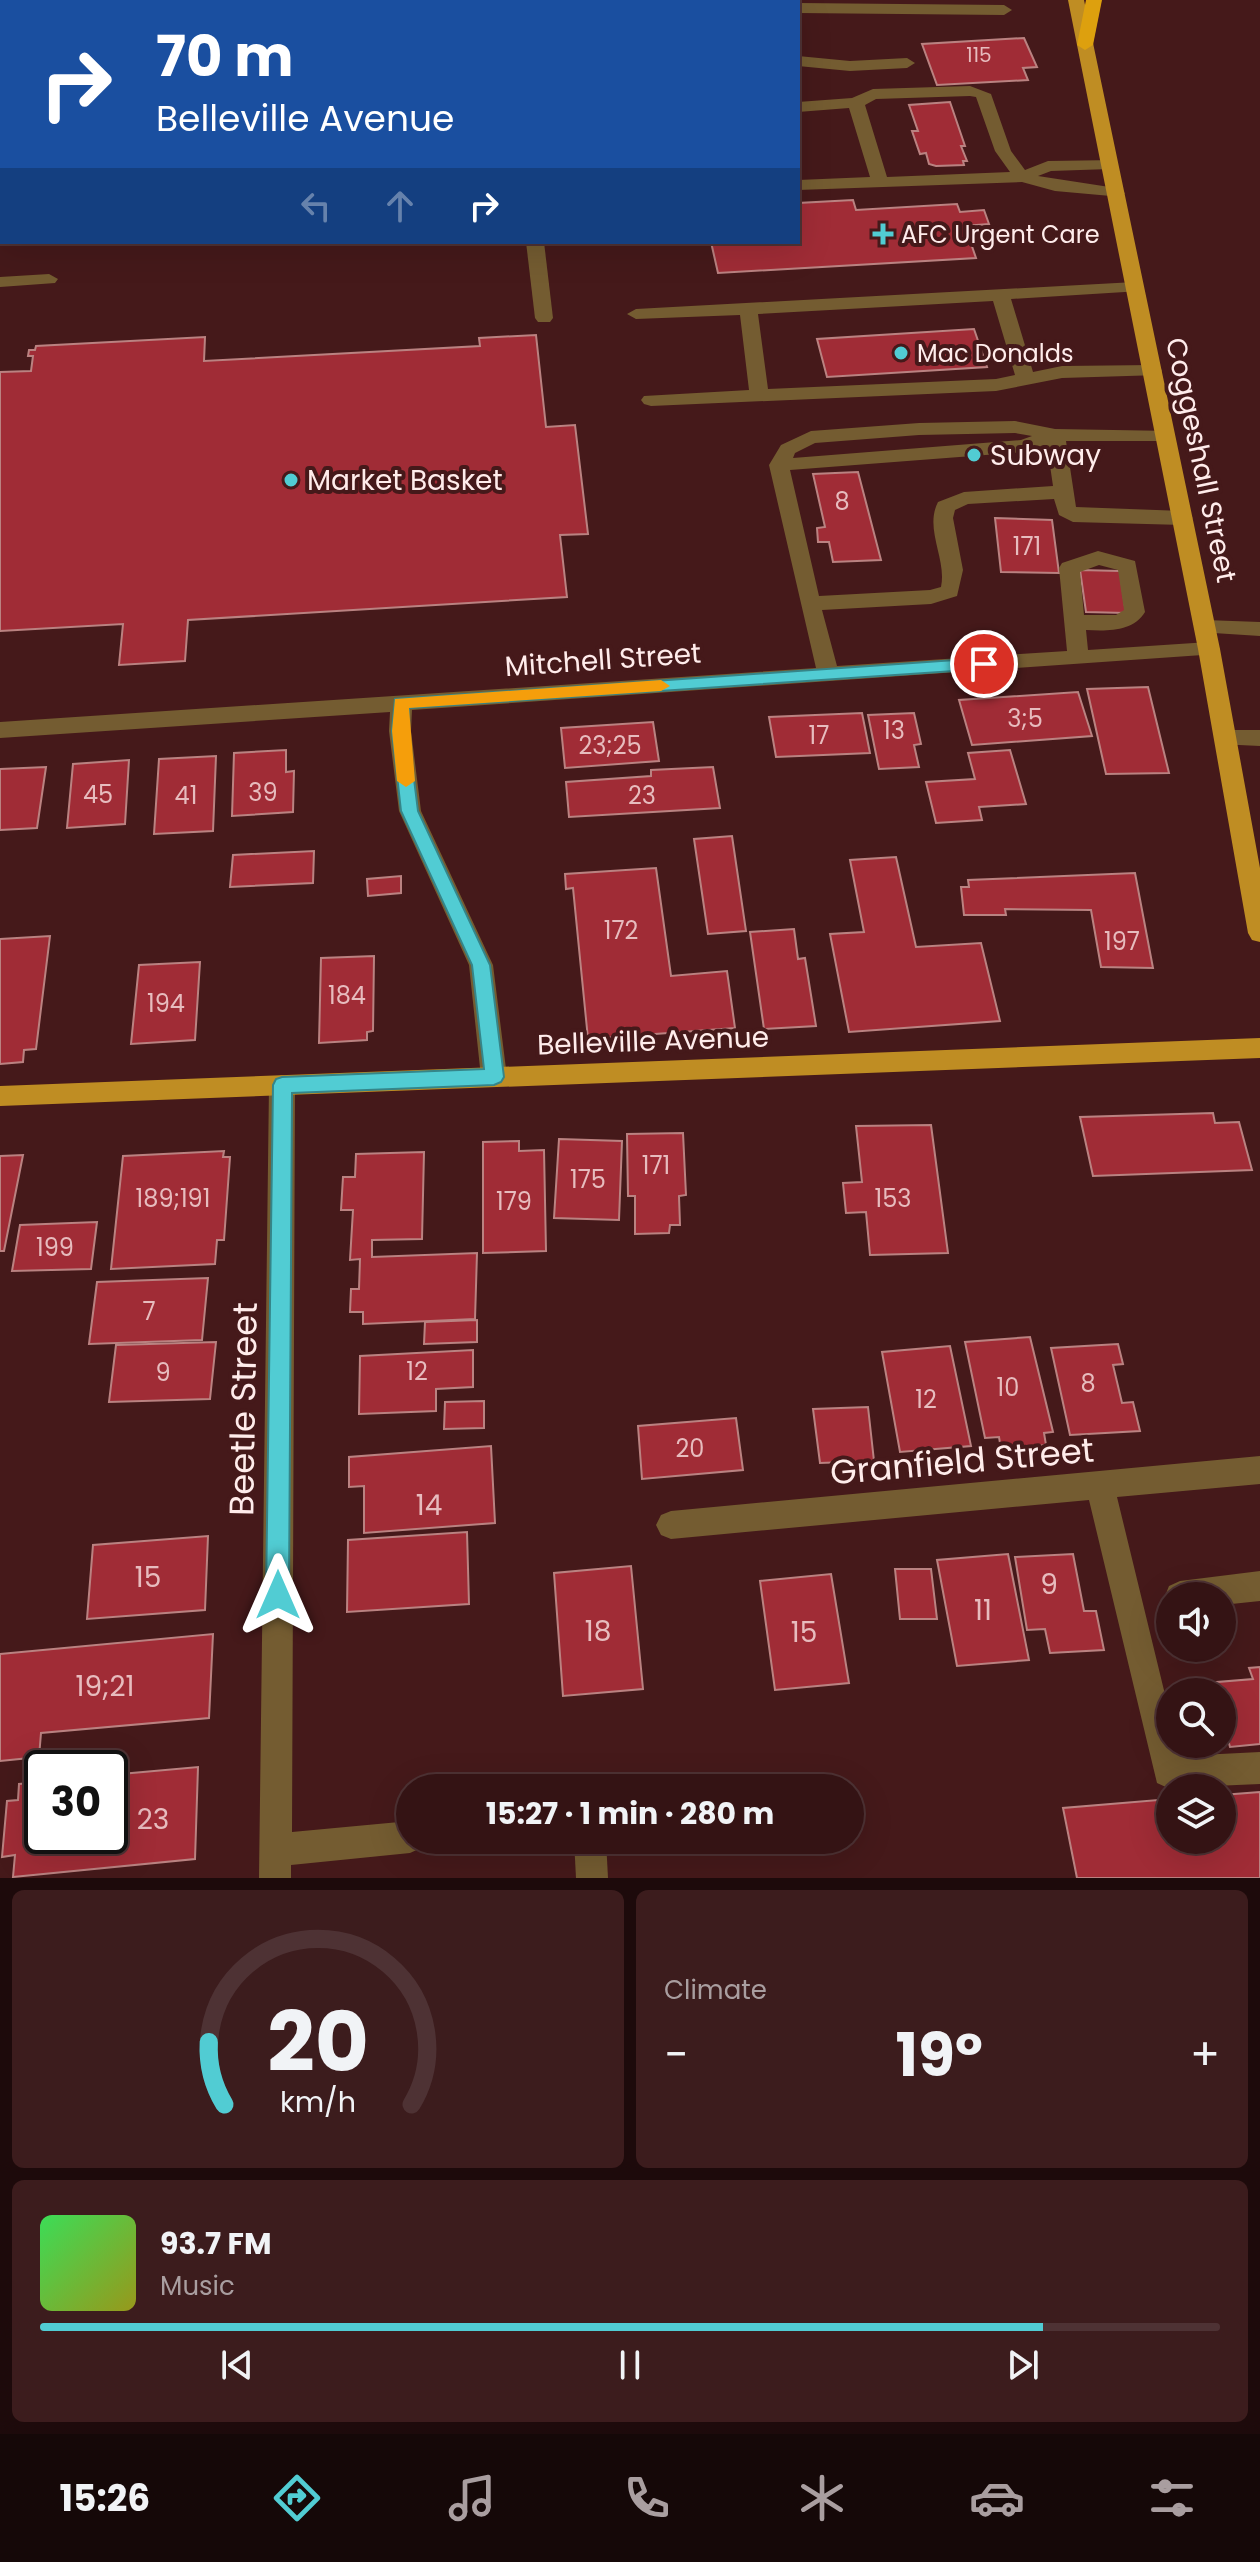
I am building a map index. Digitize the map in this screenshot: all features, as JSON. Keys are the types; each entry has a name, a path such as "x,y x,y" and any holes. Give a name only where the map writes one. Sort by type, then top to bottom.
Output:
{"highway":[{"path":"1085,45 1094,0"}],"main road":[{"name":"Coggeshall Street","path":"1076,0 1207,638 1260,933"},
{"name":"Belleville Avenue","path":"0,1096 1260,1048"}],"street":[{"path":"800,8 1004,10"},
{"path":"800,61 850,66 907,63"},
{"path":"800,107 856,103 873,94 970,91 983,94 1003,151 1022,177"},
{"path":"856,103 880,182"},
{"path":"1022,177 1048,166 1110,164"},
{"path":"800,185 1022,177 1055,186 1116,193"},
{"path":"535,244 544,318"},
{"path":"0,282 49,279"},
{"path":"636,314 1135,287"},
{"path":"1000,294 1026,379"},
{"path":"748,309 759,395"},
{"path":"651,400 996,385 1062,372 1153,371"},
{"path":"828,674 779,465 788,449 811,437 919,429 1015,427 1055,435 1165,435"},
{"path":"1055,435 1066,510 1073,515 1093,518 1183,518"},
{"path":"810,604 931,597 950,591 955,578 941,523 945,507 964,498 1063,492"},
{"path":"1093,518 1098,558"},
{"path":"1076,622 1124,621 1135,612 1128,566 1098,558 1069,568 1078,657"},
{"name":"Mitchell Street","path":"0,730 1078,657 1260,629"},
{"path":"401,703 400,731 410,811 481,965 494,1077"},
{"path":"1226,738 1260,738"},
{"name":"Beetle Street","path":"275,1864 282,1085"},
{"name":"Granfield Street","path":"671,1525 1260,1470"},
{"path":"1100,1485 1168,1772 1260,1768"},
{"path":"1236,1589 1260,1586"},
{"path":"275,1864 396,1840"},
{"path":"591,1854 592,1878"}],"building":[{"path":"1024,38 1037,67 1023,68 1028,80 937,85 922,44"},
{"path":"950,102 967,161 963,161 964,165 936,166 929,164 926,153 920,154 912,131 918,131 909,105"},
{"name":"AFC Urgent Care","path":"853,200 856,210 957,204 960,212 984,210 989,224 965,226 976,258 718,273 711,244 800,244 800,203"},
{"name":"Mac Donalds","path":"974,329 987,367 827,377 817,339"},
{"name":"Market Basket","path":"536,335 546,427 575,425 588,534 560,535 567,597 188,620 185,661 119,665 123,624 0,631 0,372 31,371 33,356 28,356 29,350 35,350 36,346 205,337 204,361 480,346 479,338"},
{"path":"858,472 881,560 833,562 829,542 818,542 817,528 825,527 813,474"},
{"path":"995,518 1052,520 1059,573 1001,572"},
{"path":"1080,570 1120,571 1126,613 1086,612"},
{"path":"1148,687 1169,773 1106,774 1087,689"},
{"path":"1078,692 1092,736 972,745 959,700"},
{"path":"862,713 870,753 776,757 769,717"},
{"path":"914,713 921,744 914,745 919,767 879,769 868,715"},
{"path":"653,722 659,761 565,768 561,728"},
{"path":"286,750 286,772 294,771 293,812 232,816 234,753"},
{"path":"1010,750 1026,804 979,807 982,820 936,823 926,782 975,779 968,753"},
{"path":"216,756 213,831 154,834 159,759"},
{"path":"129,760 125,824 67,828 73,764"},
{"path":"46,767 37,828 0,830 0,769"},
{"path":"713,767 720,808 569,817 566,782 651,776 651,770"},
{"path":"732,836 746,931 708,934 694,839"},
{"path":"314,851 313,883 230,887 233,855"},
{"path":"896,857 916,947 981,943 1000,1021 849,1032 830,934 864,932 850,860"},
{"path":"656,868 671,976 727,971 735,1028 588,1039 573,888 566,889 565,874"},
{"path":"1135,873 1153,968 1101,967 1091,910 1005,909 1006,915 964,915 961,887 969,887 968,880"},
{"path":"401,876 401,893 368,896 367,879"},
{"path":"794,929 798,959 805,958 816,1026 764,1029 750,932"},
{"path":"50,936 36,1049 24,1050 23,1062 0,1064 0,939"},
{"path":"374,956 373,1031 367,1032 367,1040 319,1043 321,958"},
{"path":"200,962 195,1040 131,1044 139,965"},
{"path":"1213,1113 1215,1123 1239,1122 1252,1170 1093,1176 1080,1117"},
{"path":"931,1125 948,1253 870,1255 866,1212 846,1213 843,1183 862,1182 856,1126"},
{"path":"683,1133 686,1195 679,1196 680,1225 670,1225 669,1233 635,1234 635,1196 628,1196 627,1134"},
{"path":"559,1139 622,1141 619,1220 554,1218"},
{"path":"519,1141 519,1151 544,1150 546,1251 483,1253 483,1142"},
{"path":"224,1151 223,1157 230,1157 224,1240 217,1240 215,1264 111,1269 123,1156"},
{"path":"424,1152 422,1239 372,1240 372,1257 477,1253 475,1319 363,1324 363,1312 350,1312 351,1289 359,1289 360,1259 350,1260 353,1210 341,1210 343,1177 355,1177 356,1154"},
{"path":"23,1155 4,1251 0,1251 0,1156"},
{"path":"97,1222 91,1269 12,1271 20,1225"},
{"path":"208,1278 202,1340 89,1344 97,1282"},
{"path":"477,1320 477,1342 424,1344 425,1322"},
{"path":"1030,1337 1053,1432 1044,1433 1046,1445 1001,1449 999,1437 985,1438 965,1342"},
{"path":"216,1342 210,1399 109,1402 116,1345"},
{"path":"1118,1344 1123,1364 1113,1365 1122,1403 1133,1402 1140,1431 1070,1435 1051,1348"},
{"path":"950,1346 971,1446 900,1452 882,1352"},
{"path":"473,1350 473,1387 436,1389 436,1411 359,1414 360,1356"},
{"path":"484,1401 484,1428 444,1429 445,1402"},
{"path":"868,1407 874,1461 820,1463 813,1409"},
{"path":"736,1418 743,1470 642,1479 638,1426"},
{"path":"491,1446 495,1523 364,1533 364,1486 349,1487 349,1457"},
{"path":"467,1532 469,1604 347,1612 348,1540"},
{"path":"208,1536 205,1610 87,1619 93,1545"},
{"path":"1008,1554 1029,1660 957,1666 937,1560"},
{"path":"1073,1554 1084,1611 1096,1611 1104,1650 1050,1653 1045,1629 1027,1630 1015,1557"},
{"path":"631,1566 643,1689 563,1696 554,1573"},
{"path":"895,1569 931,1569 937,1619 900,1619"},
{"path":"831,1574 849,1683 775,1690 760,1581"},
{"path":"213,1634 209,1718 41,1733 40,1750 24,1750 24,1759 0,1761 0,1654"},
{"path":"1260,1667 1260,1744 1236,1746 1236,1680 1253,1679 1249,1668"},
{"path":"198,1767 195,1859 13,1877 15,1855 2,1857 7,1801 18,1800 19,1784 24,1784 24,1854 128,1854 128,1773"},
{"path":"1260,1792 1260,1878 1077,1878 1063,1808 1156,1800 1156,1854 1236,1854 1236,1794"}],"slow traffic":[{"path":"406,781 400,731 401,703 661,686"}],"place":[{"name":"AFC Urgent Care","path":"883,234"},
{"name":"Mac Donalds","path":"901,353"},
{"name":"Subway","path":"974,455"},
{"name":"Market Basket","path":"291,480"}],"route":[{"path":"278,1595 282,1085 494,1077 481,965 410,811 400,731 401,703 984,664"}]}
